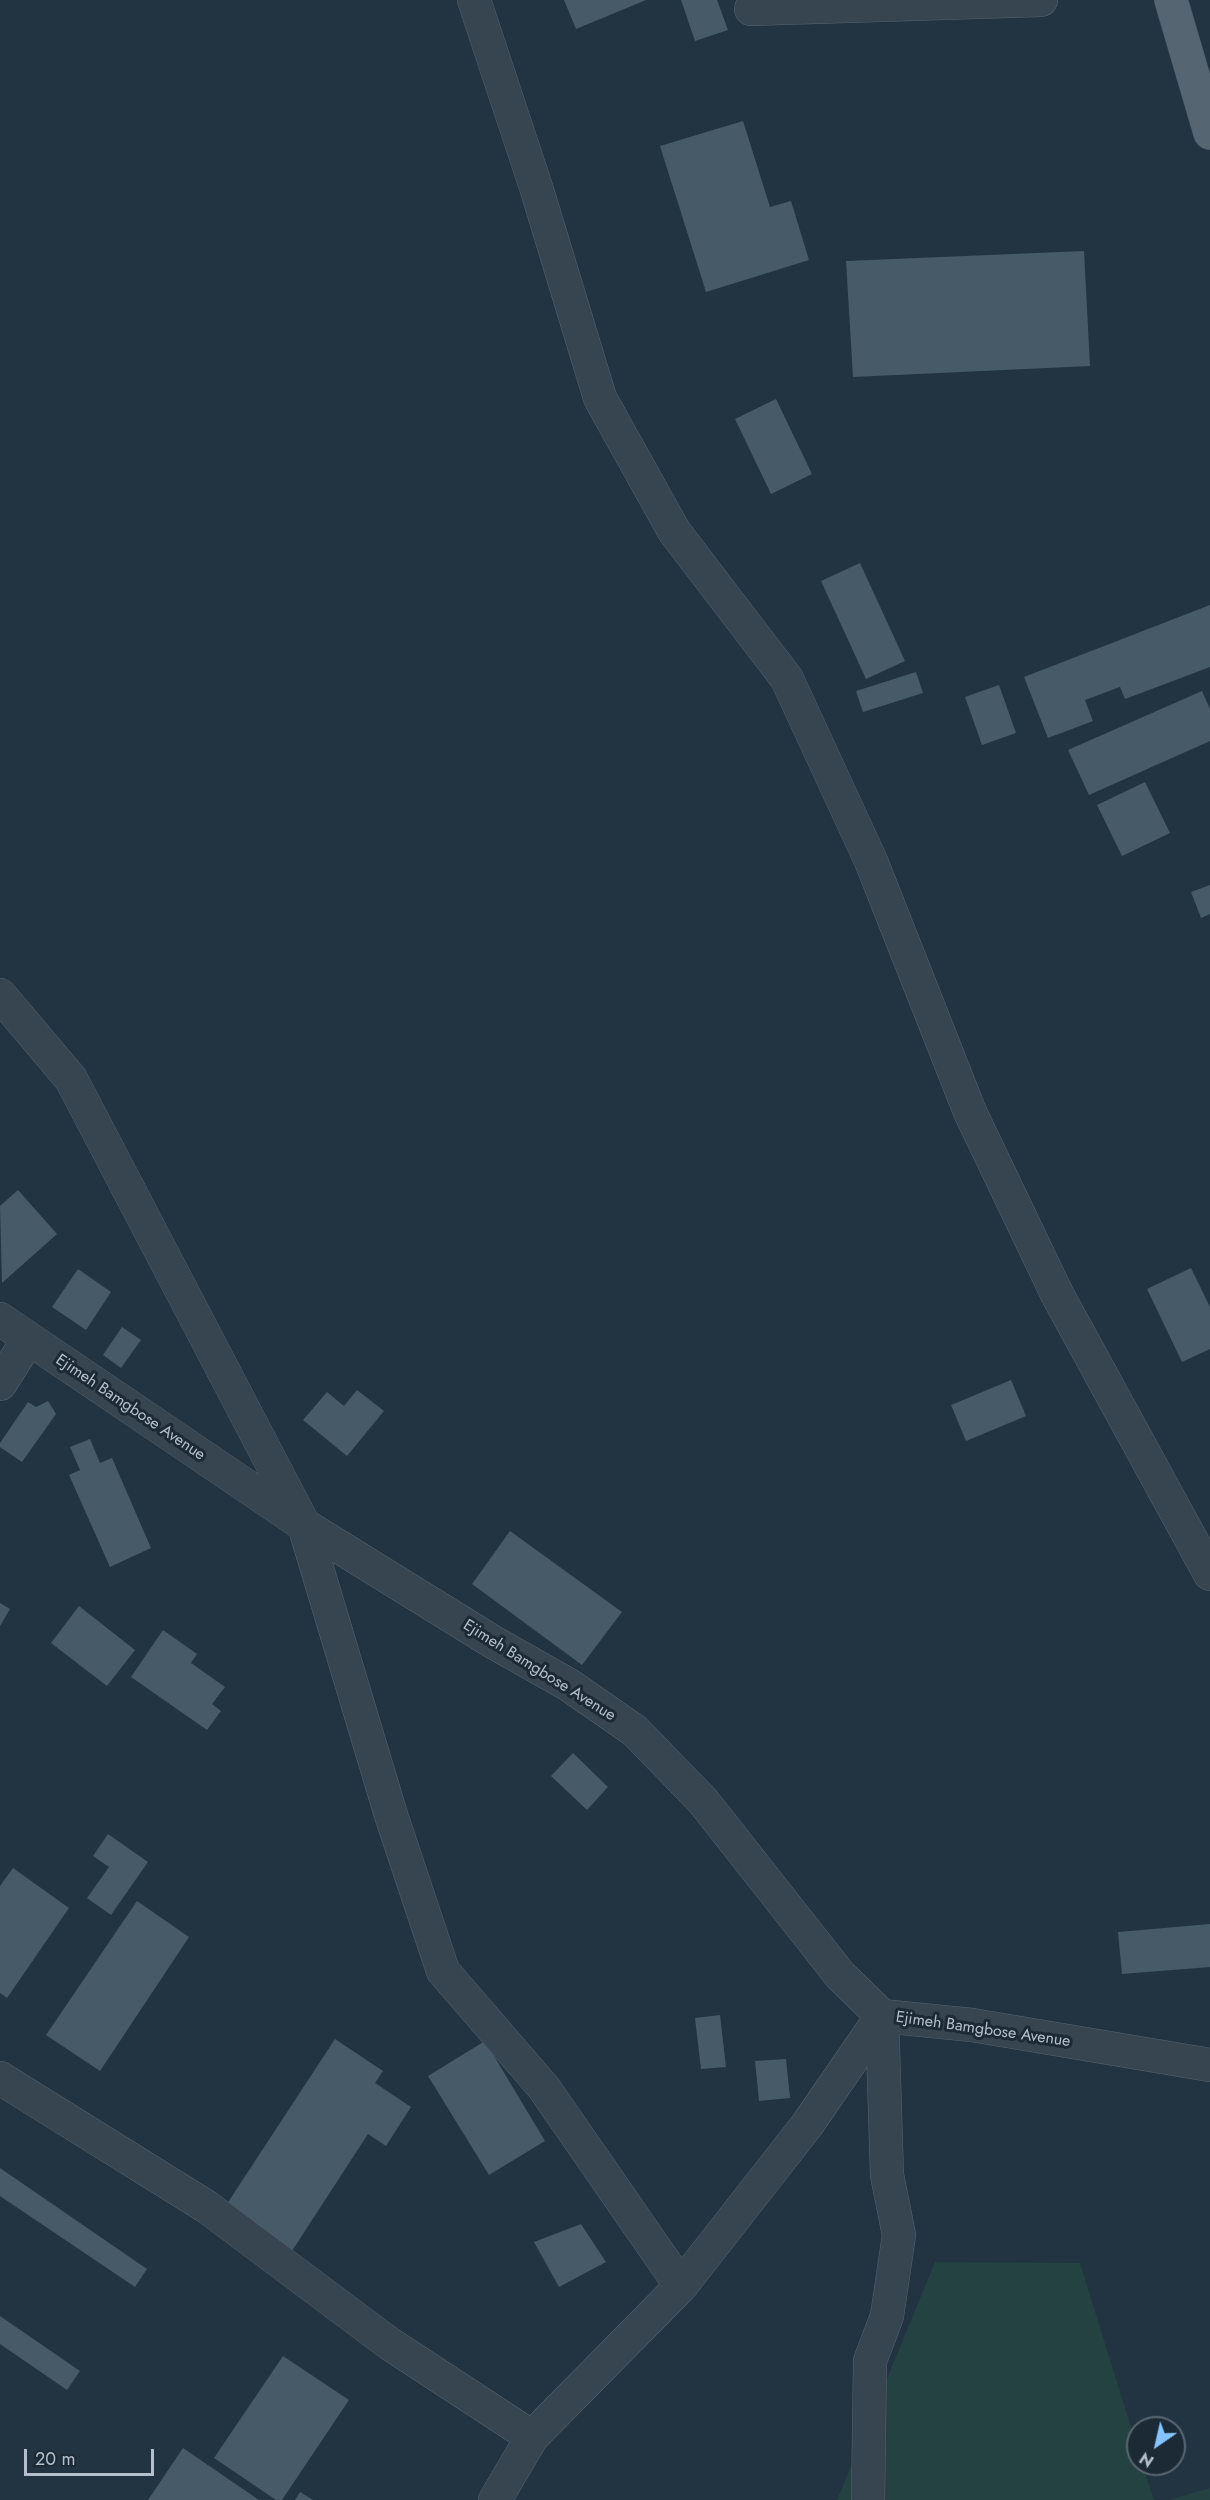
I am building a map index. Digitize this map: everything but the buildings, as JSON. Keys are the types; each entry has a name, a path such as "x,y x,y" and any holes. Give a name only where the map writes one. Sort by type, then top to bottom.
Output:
{"main road":[{"path":"1171,0 1210,133"}],"street":[{"path":"474,0 536,187 600,398 674,531 787,679 871,861 970,1112 1057,1294 1210,1574"},
{"path":"751,9 1041,0"},
{"path":"0,994 70,1078 304,1525 388,1804 443,1971 544,2088 681,2286"},
{"name":"Ejimeh Bamgbose Avenue","path":"0,1320 304,1525 493,1642 569,1685 635,1731 703,1801 840,1975 882,2016 972,2025 1210,2065"},
{"path":"0,1384 28,1340"},
{"path":"495,2500 532,2437 681,2286 807,2125 882,2016"},
{"path":"867,2500 870,2361 887,2316 899,2235 887,2175 882,2016"},
{"path":"0,2078 207,2207 390,2344 532,2437"}],"green space":[{"path":"935,2262 1080,2263 1127,2416 1126,2476 1146,2476 1154,2500 837,2500"},
{"path":"1210,2488 1210,2500 1169,2500"}]}
